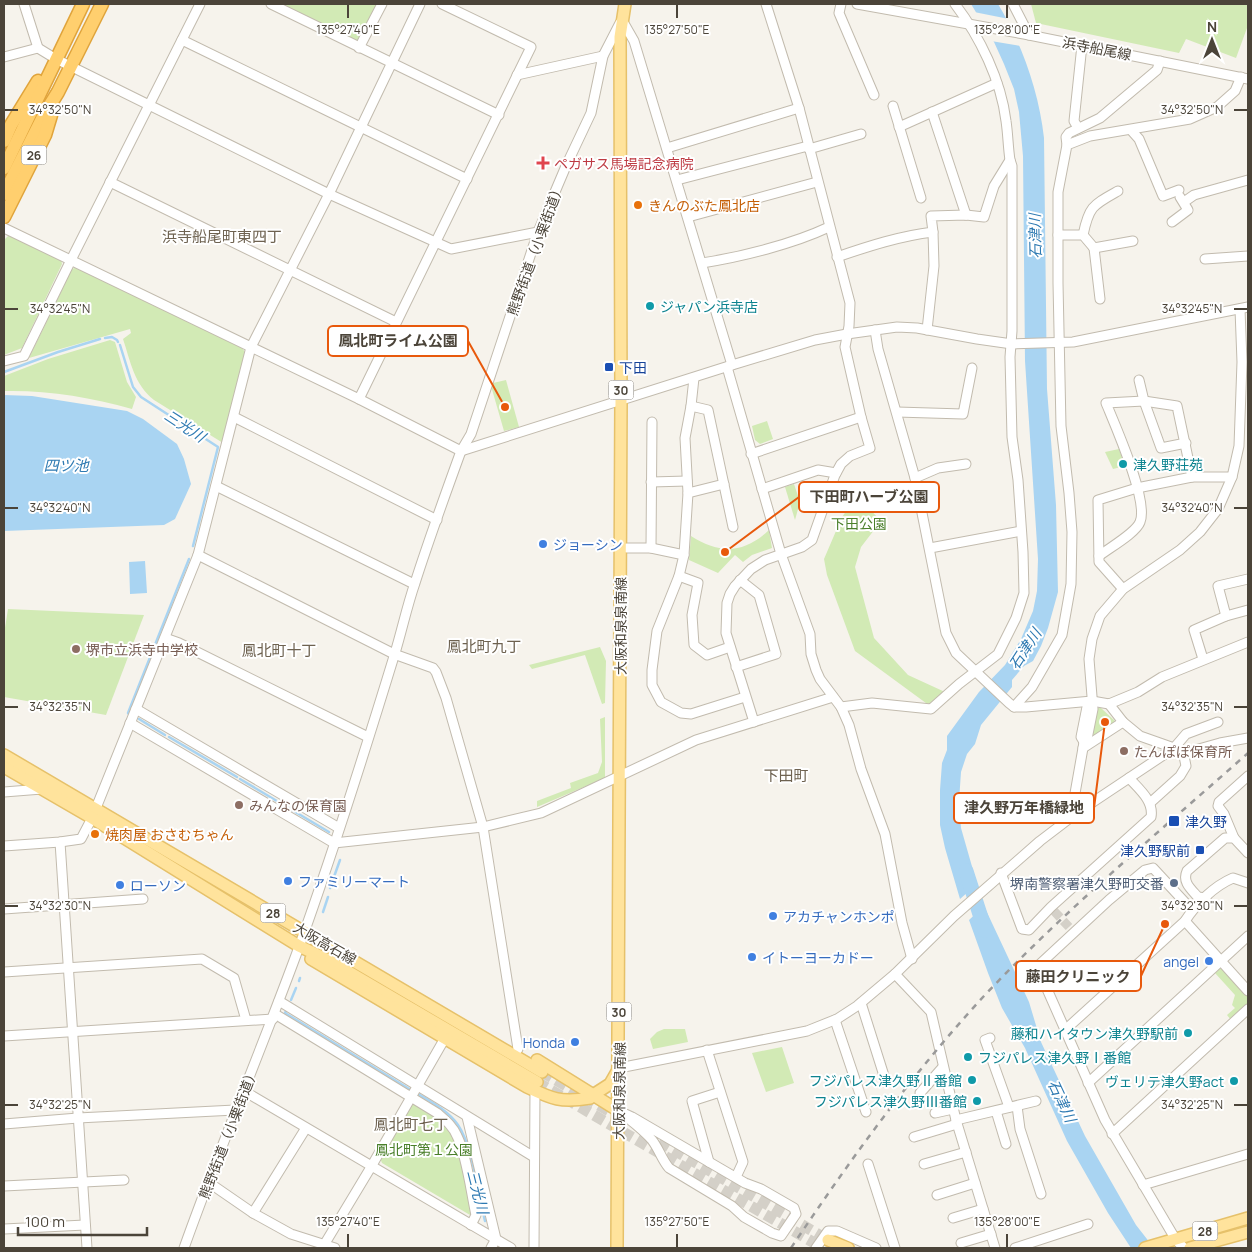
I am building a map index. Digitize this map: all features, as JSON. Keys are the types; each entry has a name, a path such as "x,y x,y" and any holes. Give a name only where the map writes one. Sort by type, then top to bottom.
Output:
{"highway":[{"name":"26","path":"4,168 83,4"},
{"name":"26","path":"4,194 72,66 102,4"},
{"name":"26","path":"4,141 35,84 54,63"},
{"name":"26","path":"4,216 45,135 58,92"}],"main road":[{"name":"大阪和泉泉南線","path":"617,1248 621,400 620,37 625,4"},
{"name":"大阪高石線","path":"4,755 299,946 330,961 538,1082"},
{"name":"大阪高石線","path":"4,767 42,789 94,814 304,931 538,1082"},
{"path":"304,931 338,943 619,1111"},
{"path":"299,946 310,958 445,1038 538,1082 551,1098 575,1101 590,1098 610,1084 619,1068"},
{"name":"28","path":"1145,1248 1248,1218"},
{"name":"28","path":"1190,1248 1248,1232"},
{"path":"828,1240 848,1248"}],"street":[{"path":"24,4 38,48 54,63 72,66 329,194 436,243 451,249 538,232"},
{"path":"4,362 24,356 200,4"},
{"path":"271,4 499,115"},
{"path":"360,48 382,4"},
{"path":"4,846 81,839 94,814 198,555 251,347 329,194 420,4"},
{"path":"359,400 531,47 442,4"},
{"path":"754,722 730,647 726,626 727,603 730,594 751,569 765,560 802,547 812,540 841,464 850,456 870,448 846,347 850,303 799,108 766,4"},
{"path":"841,4 839,13 874,96"},
{"name":"浜寺船尾線","path":"857,4 1027,34 1245,78"},
{"path":"841,707 872,703 932,709 998,654 1024,593 1018,480 1012,437 1010,357 1012,344 1012,166 1006,119 997,83 971,24 955,4"},
{"path":"1013,4 1027,34"},
{"path":"622,20 634,41 702,263 730,366 751,454 781,554 810,634 811,654 816,670 820,679 841,707 849,725 861,769 885,834 902,923 912,959"},
{"name":"熊野街道（小栗街道）","path":"436,520 461,451 471,434 538,232 591,113 603,56 622,20"},
{"path":"182,40 467,179"},
{"path":"1078,128 1074,121 1082,46"},
{"path":"4,57 38,48"},
{"path":"517,75 603,56"},
{"path":"1012,705 1032,687 1062,635 1071,584 1072,532 1061,426 1059,343 1058,192 1067,145 1066,137 1069,133 1100,118 1157,70 1160,61"},
{"path":"1067,145 1090,136 1190,119 1217,107 1235,91 1245,78"},
{"path":"900,127 997,83"},
{"path":"893,106 921,198"},
{"path":"667,148 799,108"},
{"path":"932,112 966,215"},
{"path":"1100,118 1102,135"},
{"path":"1131,130 1139,139 1163,196 1194,195 1248,180"},
{"path":"677,180 861,134"},
{"path":"927,330 934,266 934,232 931,216 966,215 984,217 994,186 1010,160"},
{"path":"110,182 396,322"},
{"path":"688,218 817,182"},
{"path":"1083,235 1087,217 1096,203 1118,191"},
{"path":"1172,222 1188,210 1181,196"},
{"path":"702,263 723,260 809,236 829,227"},
{"path":"4,228 461,451 815,340 847,334 897,327 1012,344 1059,343 1073,342 1244,308 1239,446 1232,477 1218,508 1200,532 1180,550 1123,589 1100,616 1092,639 1089,659 1092,705"},
{"path":"837,257 877,243 934,232"},
{"path":"1058,235 1083,235 1094,248 1100,299"},
{"path":"1094,248 1132,241"},
{"path":"1205,259 1248,256"},
{"path":"875,330 878,349 915,478 946,633 956,653 1012,705 1026,707 1110,704 1138,692 1162,677 1248,642"},
{"path":"897,412 963,414 972,368"},
{"path":"694,378 691,406 684,438 688,493 684,555 679,576 657,631 652,685 661,702 680,713 691,714 745,697"},
{"path":"1140,380 1144,402 1161,448 1186,443"},
{"path":"1099,556 1134,529 1140,522 1142,513 1137,488 1126,454 1106,403 1144,402 1177,406 1192,477"},
{"path":"691,406 708,410 733,527"},
{"path":"751,454 861,416"},
{"path":"234,417 436,520 414,584 339,828 299,946"},
{"path":"651,548 652,422"},
{"path":"915,478 938,468 966,464"},
{"path":"762,489 818,470 836,473"},
{"path":"1123,589 1099,562 1098,500 1137,488 1192,477 1232,477"},
{"path":"651,482 687,481"},
{"path":"688,493 724,484"},
{"path":"216,486 414,584"},
{"path":"930,548 1021,531"},
{"path":"627,548 651,548 684,555"},
{"path":"198,555 394,654 433,668 436,672 446,698 484,827 518,1049"},
{"path":"679,576 698,583 692,615 694,645 707,655 730,647"},
{"path":"1226,616 1218,586 1248,579"},
{"path":"736,667 776,654 760,595 740,580"},
{"path":"1203,659 1194,630 1226,616 1248,610"},
{"path":"165,638 179,643 368,737"},
{"path":"136,710 334,843 484,827 540,813 696,740 833,698"},
{"path":"1110,704 1122,722 1140,736 1188,752 1248,738"},
{"path":"1078,812 1074,798 1085,743 1081,737 1087,707 1092,705"},
{"path":"131,722 339,828"},
{"path":"1085,743 1122,722"},
{"path":"619,1068 807,1031 835,1020 861,1003 895,974 954,916 1040,841 1078,812 1174,748 1186,734 1218,722"},
{"path":"1150,803 1180,776 1186,766 1184,756 1174,748"},
{"path":"1248,776 1218,806 1224,814 1234,838 1248,853"},
{"path":"1002,874 1022,929 1029,930 1151,817 1150,803 1129,778"},
{"path":"4,792 42,789"},
{"path":"1206,898 1198,897 1185,882 1184,877 1187,871 1225,838 1234,838"},
{"path":"60,842 87,1248"},
{"path":"1184,1248 1176,1240 1112,1134 1039,971 1040,964 1072,929 1145,870 1153,868 1192,910"},
{"path":"1065,1030 1185,921 1192,910 1224,882 1233,878 1248,883"},
{"path":"4,909 143,899"},
{"path":"1185,921 1248,991"},
{"path":"1088,1083 1248,936"},
{"name":"熊野街道（小栗街道）","path":"184,1248 235,1110 280,1001 299,946"},
{"path":"4,972 202,960 234,978 246,1020"},
{"path":"895,974 931,1012 953,1108 995,1248"},
{"path":"280,1001 414,1092 450,1124 461,1148 476,1215 471,1225"},
{"path":"861,1003 886,1082"},
{"path":"1112,1134 1248,1009"},
{"path":"4,1036 246,1020 274,1016 414,1092 467,1117 534,1157"},
{"path":"835,1020 866,1112"},
{"path":"324,1245 445,1038"},
{"path":"990,1038 985,1040 1013,1107 1042,1189"},
{"path":"707,1050 744,1162 736,1177"},
{"path":"920,1093 944,1067"},
{"path":"534,1248 534,1157 538,1082"},
{"path":"244,1091 511,1248"},
{"path":"709,1162 692,1101 720,1092"},
{"path":"914,1137 957,1122 1036,1101"},
{"path":"935,1113 953,1108"},
{"path":"4,1124 78,1118 235,1110"},
{"path":"619,1111 745,1183 761,1188 794,1208 796,1214 781,1236 744,1217 732,1206 668,1168 654,1142 643,1130 619,1111"},
{"path":"996,1111 1006,1144"},
{"path":"467,1117 496,1239 491,1248"},
{"path":"253,1213 306,1128"},
{"path":"924,1164 966,1152"},
{"path":"1143,1185 1248,1154"},
{"path":"868,1164 895,1248"},
{"path":"4,1186 124,1180"},
{"path":"208,1182 253,1213 291,1234 335,1248"},
{"path":"937,1195 975,1183"},
{"path":"953,1218 983,1209"},
{"path":"1015,1248 1088,1224"},
{"path":"4,1229 85,1225"},
{"path":"816,1248 828,1230 837,1231 876,1248"},
{"path":"961,1243 991,1234"},
{"path":"303,1248 309,1241"}],"green space":[{"path":"280,4 379,4 360,42 356,43"},
{"path":"1031,4 1248,4 1247,28 1236,58 1186,39 1179,53 1036,23"},
{"path":"10,234 61,259 62,264 22,348 4,355 4,240"},
{"path":"77,267 242,348 245,352 223,443 147,394 134,372 123,339 131,333 130,329 29,358 72,269"},
{"path":"110,340 115,342 127,382 136,397 132,409 68,395 4,391 4,376 48,359"},
{"path":"506,380 519,427 504,431 491,386 493,383"},
{"path":"767,421 773,439 760,444 755,440 752,426"},
{"path":"1119,449 1125,466 1113,469 1105,452"},
{"path":"794,484 800,502 795,520 785,487"},
{"name":"下田公園","path":"857,496 881,521 861,547 855,567 874,638 908,675 945,692 930,706 855,651 827,575 824,559 842,517"},
{"path":"769,530 772,548 752,555 743,562 735,555 718,573 689,560 691,536 711,546 731,549 750,544"},
{"path":"8,609 144,615 106,715 4,697 4,634"},
{"path":"600,647 606,661 605,703 602,704 585,655 532,669 529,665"},
{"path":"1098,708 1101,708 1115,721 1115,724 1091,738"},
{"path":"605,717 605,778 537,807 537,801 571,788 570,783 598,773 602,762 600,719"},
{"path":"1219,969 1223,969 1248,997 1248,1005 1231,1020 1227,1015 1235,1008 1232,1005 1235,995 1215,973"},
{"path":"664,1029 685,1029 688,1042 653,1049 650,1039 657,1032"},
{"path":"782,1047 794,1083 766,1092 752,1053"},
{"name":"鳳北町第１公園","path":"412,1103 416,1103 435,1114 455,1137 474,1212 470,1215 382,1163 380,1158"}],"water":[{"path":"971,4 998,4 1022,52 1034,86 1042,121 1044,138 1047,389 1056,505 1058,592 1048,628 1033,661 1024,666 1012,680 1012,687 981,725 975,744 967,754 961,772 959,801 961,828 977,884 960,899 940,825 942,763 947,750 947,736 979,692 1005,665 1021,639 1033,611 1037,591 1038,559 1025,361 1023,156 1019,112 1014,89 1004,64 994,42"},
{"name":"四ツ池","path":"4,395 32,396 127,411 143,419 177,444 184,459 191,484 175,519 164,525 4,531"},
{"path":"145,561 147,593 130,594 129,562"},
{"path":"984,906 1029,1002 1041,1042 1085,1136 1136,1225 1154,1248 1131,1248 1108,1213 1067,1141 1025,1048 1002,1008 969,920"}],"pier":[{"path":"974,12 1009,19 1021,46 991,41"}],"waterway":[{"name":"三光川","path":"105,338 112,337 118,342"},
{"name":"三光川","path":"4,372 100,339"},
{"name":"三光川","path":"120,345 133,387 141,397 218,447 193,546"},
{"name":"三光川","path":"129,714 189,559"},
{"name":"三光川","path":"139,719 165,735"},
{"name":"三光川","path":"169,737 237,777"},
{"name":"三光川","path":"240,779 329,832"},
{"name":"三光川","path":"330,888 340,860"},
{"name":"石津川","path":"966,871 985,930"},
{"name":"三光川","path":"323,912 328,897"},
{"name":"三光川","path":"291,1000 296,988"},
{"name":"三光川","path":"286,1011 285,1013 411,1090"},
{"name":"三光川","path":"418,1094 450,1116 463,1134 471,1158 485,1221"}],"tunnel":[{"path":"1054,911 1069,927"},
{"path":"542,1072 621,1118"},
{"path":"537,1082 823,1248"},
{"path":"645,1133 828,1240"}],"railway":[{"path":"791,1248 883,1118 932,1056 984,996 1047,932 1248,753"}],"place":[{"name":"ペガサス馬場記念病院","path":"543,163"},
{"name":"きんのぶた鳳北店","path":"638,205"},
{"name":"ジャパン浜寺店","path":"650,306"},
{"name":"下田","path":"609,367"},
{"name":"鳳北町ライム公園","path":"505,407"},
{"name":"津久野荘苑","path":"1123,464"},
{"name":"ジョーシン","path":"543,544"},
{"name":"下田町ハーブ公園","path":"725,552"},
{"name":"堺市立浜寺中学校","path":"76,649"},
{"name":"津久野万年橋緑地","path":"1105,722"},
{"name":"たんぽぽ保育所","path":"1124,751"},
{"name":"みんなの保育園","path":"239,805"},
{"name":"津久野","path":"1174,821"},
{"name":"焼肉屋 おさむちゃん","path":"95,834"},
{"name":"津久野駅前","path":"1200,850"},
{"name":"ファミリーマート","path":"288,881"},
{"name":"堺南警察署津久野町交番","path":"1174,883"},
{"name":"ローソン","path":"120,885"},
{"name":"アカチャンホンポ","path":"773,916"},
{"name":"藤田クリニック","path":"1165,924"},
{"name":"イトーヨーカドー","path":"752,957"},
{"name":"angel","path":"1209,961"},
{"name":"藤和ハイタウン津久野駅前","path":"1188,1033"},
{"name":"Honda","path":"575,1042"},
{"name":"フジパレス津久野Ⅰ番館","path":"968,1057"},
{"name":"フジパレス津久野Ⅱ番館","path":"972,1080"},
{"name":"ヴェリテ津久野act","path":"1234,1081"},
{"name":"フジパレス津久野Ⅲ番館","path":"977,1101"}],"district":[{"name":"浜寺船尾町東四丁","path":"222,236"},
{"name":"鳳北町九丁","path":"484,646"},
{"name":"鳳北町十丁","path":"279,650"},
{"name":"下田町","path":"786,775"},
{"name":"鳳北町七丁","path":"411,1124"}]}
